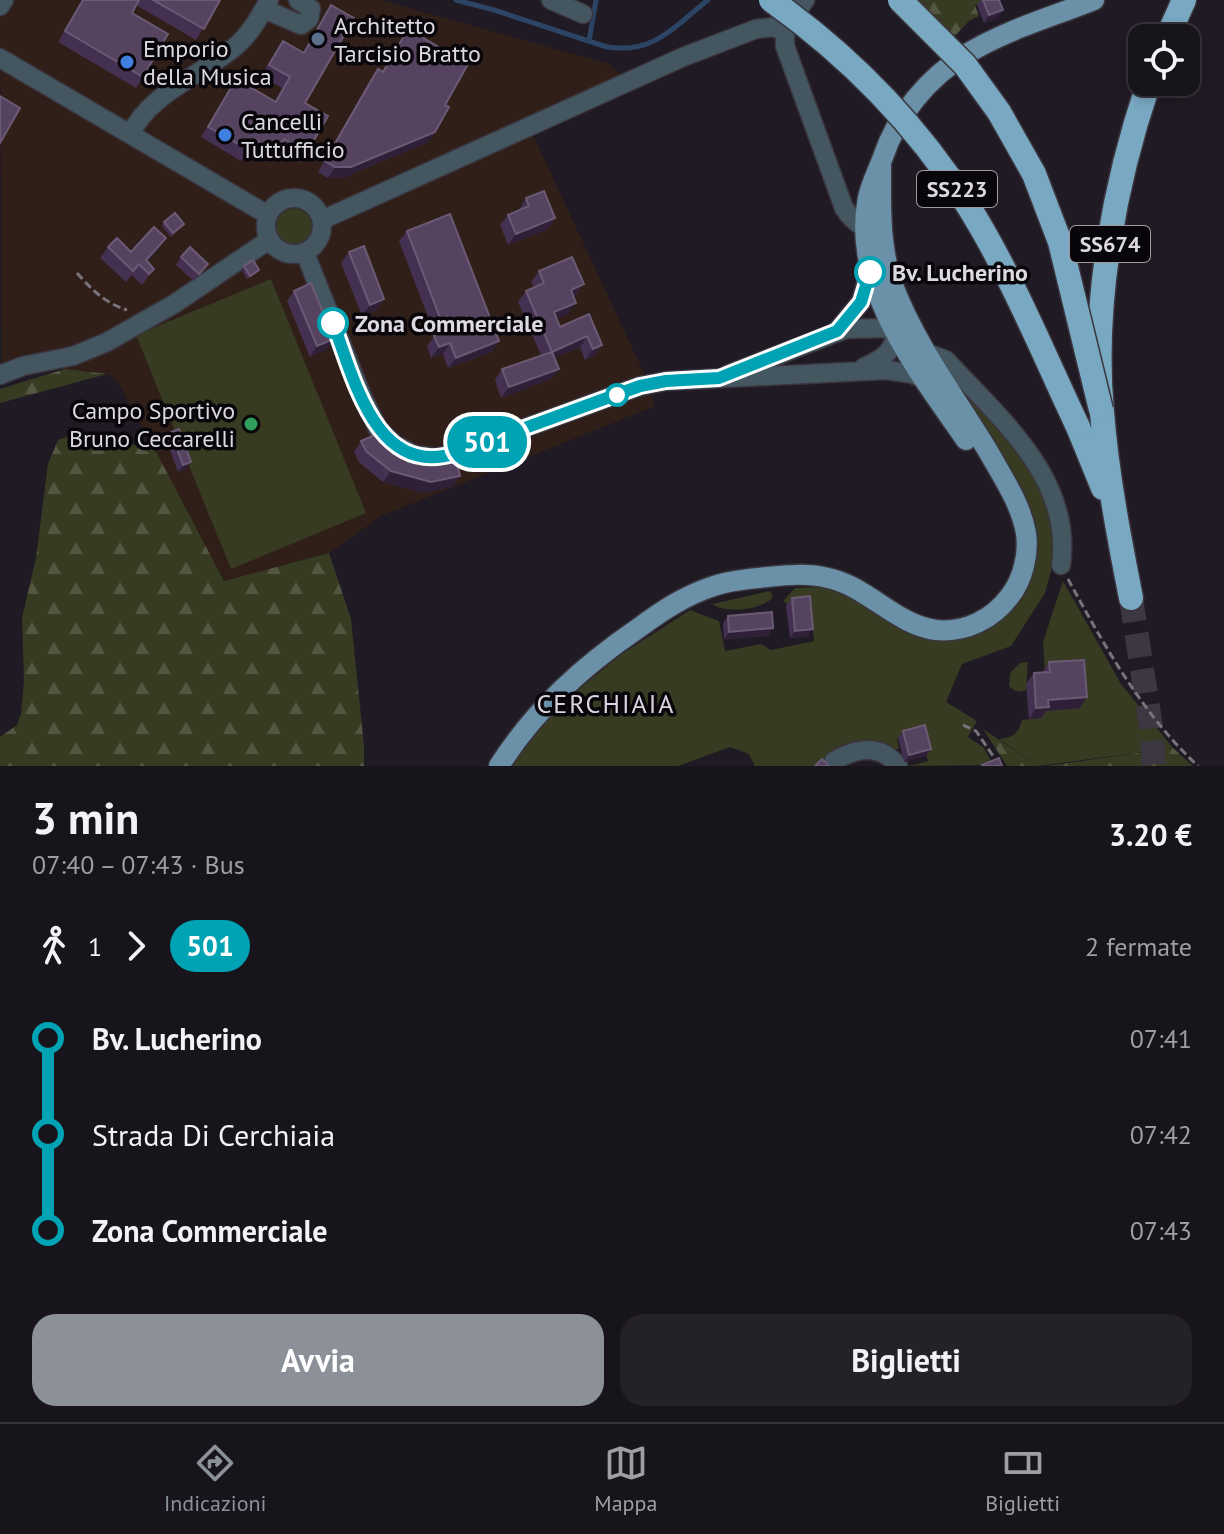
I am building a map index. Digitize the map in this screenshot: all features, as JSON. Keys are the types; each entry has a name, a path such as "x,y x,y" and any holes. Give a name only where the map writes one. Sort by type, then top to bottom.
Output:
{"highway":[{"name":"SS223","path":"771,0 866,79 909,125 949,178 994,250 1078,427 1117,528 1139,598 1110,399 1114,219"},
{"name":"SS223","path":"900,0 965,65 999,112 1034,174 1060,242 1101,410 1117,528"},
{"path":"1173,24 1184,0"},
{"name":"SS674","path":"1101,410 1103,310 1114,219 1127,155 1145,96"}],"main road":[{"path":"1016,507 925,380 883,304 870,269 865,227 869,193 895,128 931,82 957,60 995,39 1094,0"},
{"path":"499,766 537,713 579,671 667,608 720,584 776,576 824,577 859,589 904,618 927,628 956,629 978,623 1005,602 1016,587 1022,572 1026,536 1003,478 927,353 897,294 883,246 881,163"}],"street":[{"path":"0,6 4,0"},
{"path":"131,134 149,108 241,42 267,4 301,25 309,19 311,9 298,0"},
{"path":"551,0 583,14"},
{"path":"805,0 784,32 785,46 844,208 854,222 865,227 883,246 879,266 897,333 892,348 882,359 854,371"},
{"path":"322,220 658,68 756,29 774,27 784,32"},
{"path":"0,58 268,215"},
{"path":"296,198 312,204 322,220 321,236 305,253 284,253 269,240 265,224 279,202 296,198"},
{"path":"865,227 874,222 881,212"},
{"path":"0,375 23,366 92,349 158,313 269,240"},
{"path":"305,253 371,417 386,438 415,455 436,458 450,455 640,386 666,381 892,370 925,380"},
{"path":"837,331 861,302 870,269"},
{"path":"719,378 837,331 879,327 897,333 910,342 965,424 974,428"},
{"path":"927,353 946,360 1035,461 1056,500 1062,523 1061,565"},
{"path":"834,761 859,749 872,749 883,752 898,766"}],"path":[{"path":"77,273 90,289 109,304 130,312 158,313"},
{"path":"1061,565 1122,672 1177,747 1198,766"},
{"path":"963,725 976,731 1000,766"}],"shaded area":[{"path":"0,0 380,0 609,64 622,75 533,135 642,369 655,406 381,516 329,553 224,581 118,382 107,374 2,362"}],"green space":[{"path":"912,0 989,0 975,5 979,16 969,21 954,37"},
{"path":"294,209 307,214 312,227 307,240 294,245 281,240 276,227 281,214"},
{"name":"Campo Sportivo Bruno Ceccarelli","path":"271,279 366,513 231,569 136,335"},
{"path":"65,369 107,374 0,403 0,389"},
{"path":"952,372 1041,480 1057,549 1045,593 1011,646 962,664 946,702 977,721 968,737 983,747 994,765 910,766 928,761 920,731 897,738 899,749 829,758 814,766 755,766 749,754 730,747 678,766 511,766 558,706 622,654 690,610 719,621 725,651 761,644 771,650 814,641 810,602 787,604 783,601 795,588 836,590 870,609 973,634 1033,559 946,375"},
{"path":"72,435 154,448 224,581 329,553 351,619 364,766 0,766 0,737 17,725 21,714 24,681 22,618 36,558 48,464 58,440"},
{"path":"1063,581 1121,684 1173,748 1038,766 999,739 1014,734 1022,720 1041,718 1045,673 1043,642"},
{"path":"770,591 773,597 753,608 734,610 712,604"},
{"path":"1028,662 1026,690 1015,691 1009,686 1010,673 1020,663"},
{"path":"983,729 1038,766 1007,766"},
{"path":"1173,748 1193,766 1046,766"}],"building":[{"path":"83,0 139,0 132,13 168,34 143,77 65,31"},
{"path":"153,0 220,0 204,29"},
{"path":"983,0 999,0 1003,10 989,15"},
{"path":"331,5 354,18 305,103 328,116 307,152 284,139 276,152 255,139 249,150 208,127 236,79 276,102 290,77 269,65 283,41 304,53"},
{"path":"408,29 468,64 445,105 449,107 435,132 351,167 335,167 325,161 378,69 383,72"},
{"path":"0,96 20,108 0,143"},
{"path":"544,191 555,218 516,234 508,215 529,206 526,198"},
{"path":"175,213 184,224 173,233 164,222"},
{"path":"450,214 499,341 456,358 450,343 439,347 434,336 445,331 407,231"},
{"path":"154,227 166,238 146,260 154,269 149,274 139,264 133,271 108,247 117,238 131,252"},
{"path":"364,246 384,299 370,305 349,252"},
{"path":"190,247 208,264 199,274 181,257"},
{"path":"572,257 584,284 571,290 576,303 554,312 560,327 589,314 602,345 593,349 587,336 552,352 526,291 544,283 539,271"},
{"path":"253,260 259,270 250,276 244,266"},
{"path":"311,283 334,339 317,346 294,291"},
{"path":"552,352 559,369 509,387 502,369"},
{"path":"179,429 191,462 183,465 171,432"},
{"path":"375,435 396,454 431,464 456,459 460,476 431,482 391,471 366,451 361,441"},
{"path":"810,596 813,629 795,631 792,598"},
{"path":"772,612 773,628 729,632 728,616"},
{"path":"1084,660 1087,697 1048,700 1049,707 1036,708 1034,673 1050,672 1049,662"},
{"path":"925,725 931,749 909,755 903,731"},
{"path":"999,758 1002,766 982,766 982,765"},
{"path":"822,759 829,766 815,766"}],"waterway":[{"path":"456,0 607,47 624,48 651,42 662,36 708,0"},
{"path":"589,41 596,0"}],"tunnel":[{"path":"1131,598 1154,766"}],"bus line":[{"name":"501","path":"333,323 378,429 409,453 436,458 640,386 719,378 837,331 861,302 870,272"}],"place":[{"name":"Architetto Tarcisio Bratto","path":"318,39"},
{"name":"Emporio della Musica","path":"127,62"},
{"name":"Cancelli Tuttufficio","path":"225,135"},
{"name":"Bv. Lucherino","path":"870,272"},
{"name":"Zona Commerciale","path":"333,323"},
{"name":"Campo Sportivo Bruno Ceccarelli","path":"251,424"}],"district":[{"name":"CERCHIAIA","path":"606,703"}]}
